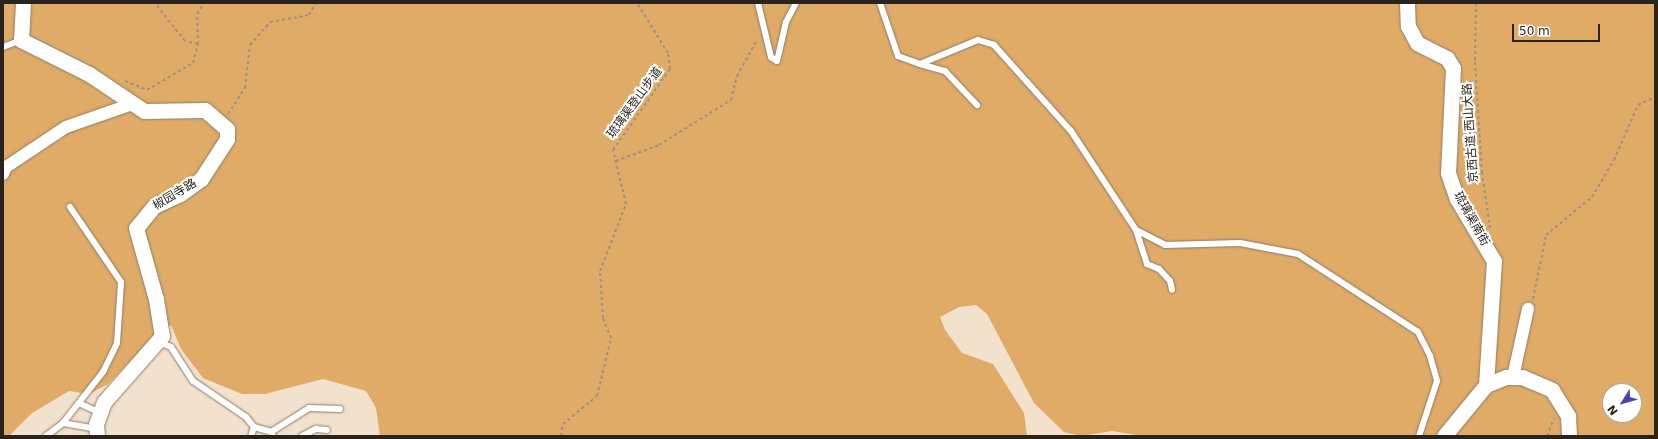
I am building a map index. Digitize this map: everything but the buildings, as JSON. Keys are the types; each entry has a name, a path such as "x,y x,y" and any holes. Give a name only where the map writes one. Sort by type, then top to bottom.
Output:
{"street":[{"path":"23,3 22,40 106,85 144,111 205,110 221,120"},
{"name":"琉璃渠南街","path":"1407,3 1408,26 1417,43 1447,58 1453,68 1448,173 1457,199 1494,261 1486,385"},
{"path":"3,174 6,167 66,127 132,104"},
{"name":"椒园寺路","path":"159,342 162,336 156,299 136,228 154,206 180,194 201,179 227,139 227,129 221,120"},
{"path":"1513,377 1528,309"},
{"path":"97,432 100,413 126,375 159,342"},
{"path":"1444,436 1486,385 1513,377 1522,377 1552,390 1568,416 1569,436"}],"lane":[{"path":"758,3 764,20 771,57 777,61 786,22 796,3"},
{"path":"880,3 898,56 945,71 977,105"},
{"path":"3,47 22,40"},
{"path":"920,64 978,40 994,44 1071,130 1136,230 1148,264 1159,269 1170,281 1172,290"},
{"path":"46,436 63,423 81,404 103,372 116,343 120,282 70,207"},
{"path":"1136,230 1165,244 1240,243 1298,254 1324,268 1343,286 1381,305 1418,332 1430,356 1437,381 1419,436"},
{"path":"159,342 171,347 193,382 238,409 254,427 272,434 309,408 340,409"},
{"path":"81,404 100,413"},
{"path":"63,423 97,432"},
{"path":"251,436 254,427"},
{"path":"302,436 316,429 327,430"}],"path":[{"path":"155,3 185,41 198,44"},
{"path":"106,85 124,81 146,90 193,63 198,44 197,14 204,3"},
{"path":"221,120 245,88 250,45 270,22 309,15 316,3"},
{"name":"琉璃渠登山步道","path":"561,436 563,424 597,396 611,338 603,318 600,271 626,204 613,150 670,70 668,53 638,3"},
{"name":"京西古道·西山大路","path":"1476,3 1475,62 1482,172 1490,231"},
{"path":"616,160 659,145 731,100 737,76 758,39 764,20"},
{"path":"1528,309 1535,295 1546,235 1577,212 1592,196 1614,160 1638,105 1655,97"}],"shaded area":[{"path":"3,3 1655,3 1655,436 1142,436 1112,431 1081,436 1064,432 1034,403 987,314 976,305 959,307 940,317 945,330 962,353 993,364 1024,413 1027,436 380,436 376,408 366,391 323,379 265,394 242,394 203,378 181,349 171,325 152,339 108,384 89,394 69,391 32,413 9,436 3,436"}]}
